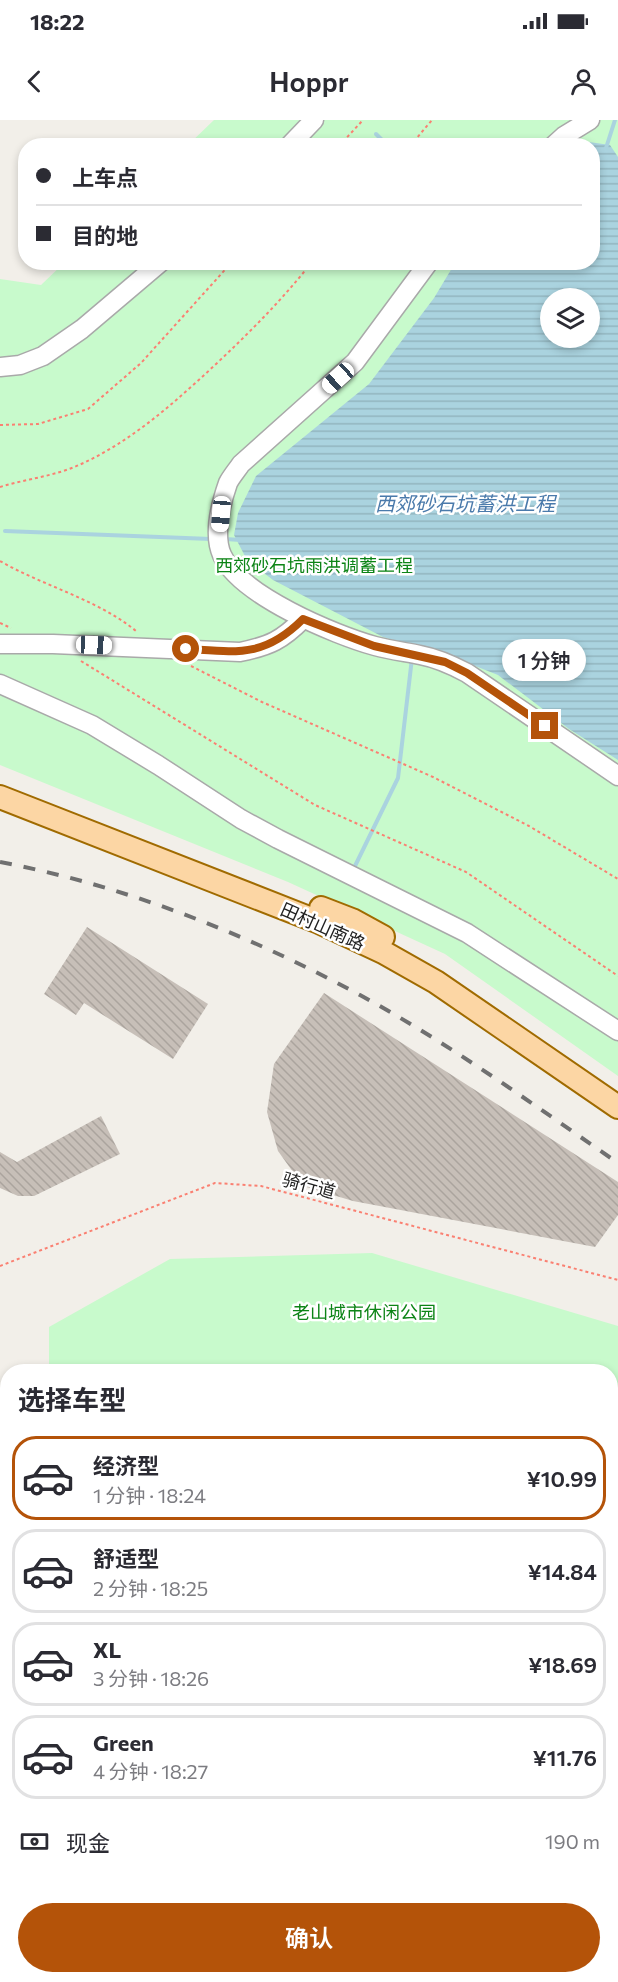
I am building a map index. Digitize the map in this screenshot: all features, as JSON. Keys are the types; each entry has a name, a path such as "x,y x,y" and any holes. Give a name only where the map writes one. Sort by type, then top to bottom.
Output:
{"main road":[{"name":"田村山南路","path":"0,780 352,920 422,957 618,1090"},
{"name":"田村山南路","path":"0,797 319,922 384,952 436,982 618,1107"}],"lane":[{"path":"297,138 314,120"},
{"path":"562,138 590,120"},
{"path":"0,367 20,365 43,356 82,329 152,270"},
{"path":"423,270 356,362 241,464 229,482 221,514 219,539 223,557 241,579 261,595 303,619 374,646 445,662 467,673 618,776"},
{"path":"0,644 240,652 267,646 290,632 303,619"},
{"path":"0,684 92,725 260,829 467,933 618,1031"}],"path":[{"path":"346,138 363,120"},
{"path":"417,138 432,120"},
{"path":"0,425 38,424 88,409 141,363 225,270"},
{"path":"0,487 78,466 127,440 178,399 253,329 285,297 306,270"},
{"path":"0,561 25,575 97,607 194,668 252,697 433,777 529,826 618,879"},
{"path":"0,623 11,627"},
{"path":"53,644 315,805 466,872 618,976"},
{"name":"骑行道","path":"0,1266 215,1183 261,1186 618,1280"}],"green space":[{"name":"西郊砂石坑雨洪调蓄工程","path":"214,120 618,120 618,1076 445,954 288,882 0,765 0,279 41,285 57,270 600,270 600,138 195,138"},
{"name":"老山城市休闲公园","path":"372,1253 618,1326 618,1364 49,1364 49,1327 170,1259"}],"water":[{"name":"西郊砂石坑蓄洪工程","path":"600,144 610,145 618,157 618,760 569,729 498,675 460,660 383,637 273,580 247,560 234,535 238,513 256,476 369,384 434,298 451,270 600,270"}],"building":[{"path":"87,927 208,1004 173,1059 84,1003 76,1015 44,994"},
{"path":"324,993 618,1182 618,1215 595,1247 353,1201 303,1186 278,1151 267,1112 274,1064"},
{"path":"101,1116 120,1154 34,1196 18,1196 0,1188 0,1152 17,1162"}],"waterway":[{"path":"606,148 615,120"},
{"path":"376,134 380,138"},
{"path":"5,531 211,539"},
{"path":"225,539 241,540"},
{"path":"354,868 398,778 412,658"}],"railway":[{"path":"0,862 94,884 185,915 274,952 360,995 426,1034 618,1163"}],"route":[{"path":"186,649 240,652 267,646 290,632 303,619 374,646 445,662 467,673 545,726"}]}
